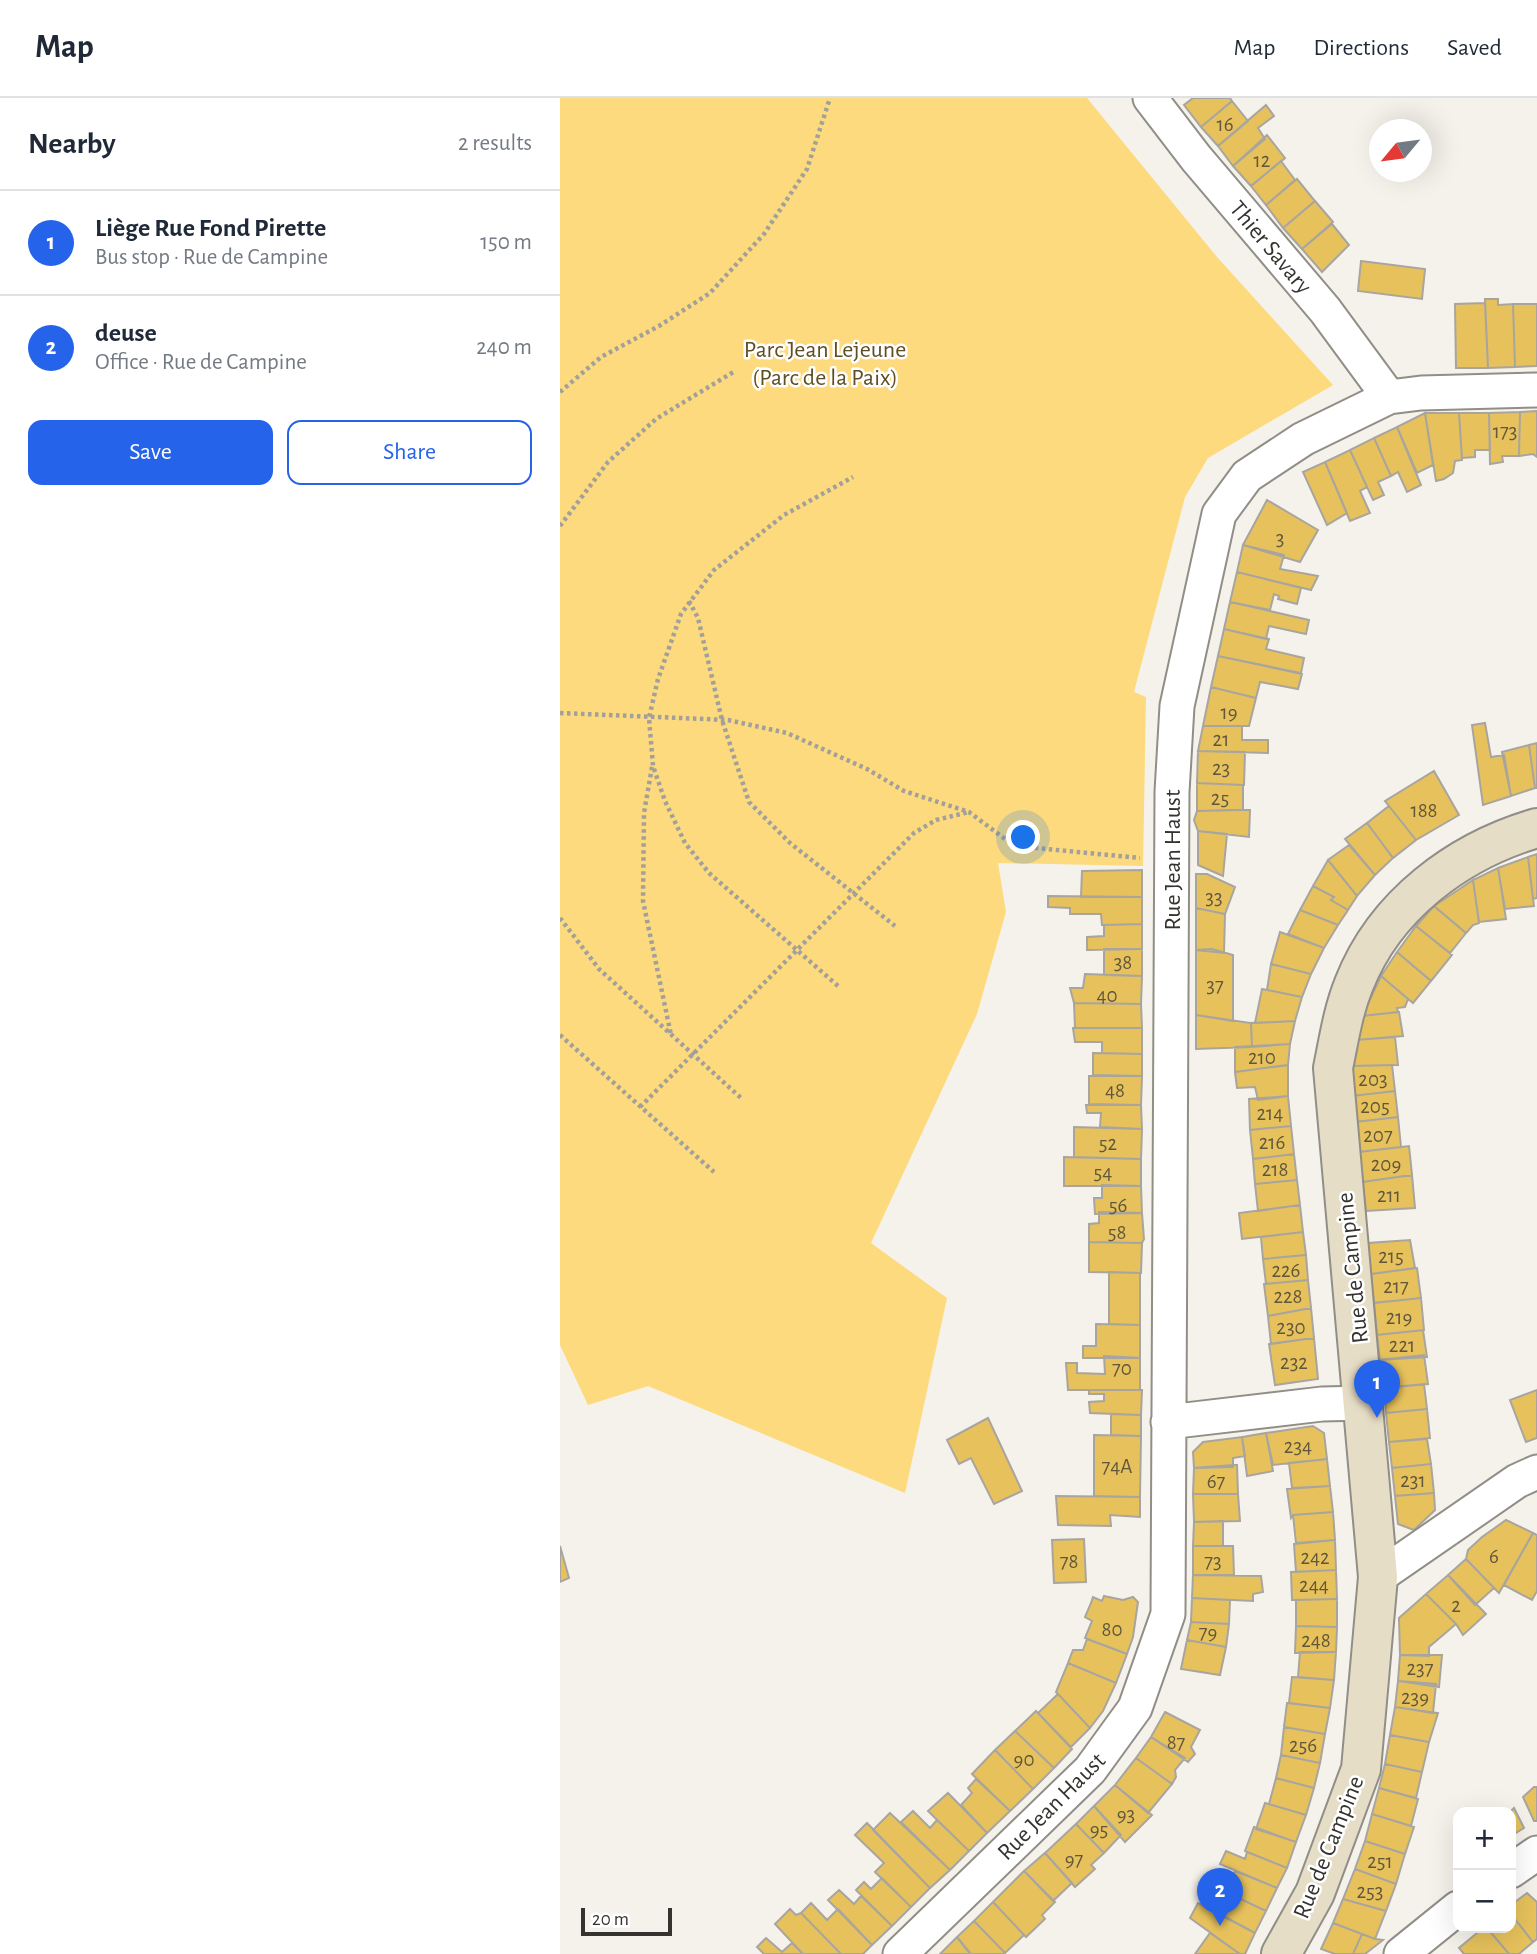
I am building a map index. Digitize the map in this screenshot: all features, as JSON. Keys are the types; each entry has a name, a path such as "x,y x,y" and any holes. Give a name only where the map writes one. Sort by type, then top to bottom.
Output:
{"street":[{"name":"Thier Savary","path":"1150,98 1196,158 1325,310 1389,397"},
{"name":"Rue Jean Haust","path":"900,1954 1090,1770 1135,1708 1168,1614 1172,863 1177,706 1219,514 1247,476 1265,462 1303,439 1389,397 1421,393 1537,390"},
{"name":"Rue de Campine","path":"1281,1954 1315,1893 1361,1769 1378,1577 1334,1068 1343,1018 1355,982 1369,955 1407,904 1443,871 1506,837 1537,828"},
{"path":"1168,1422 1322,1404 1365,1403"},
{"path":"1378,1577 1517,1481 1537,1472"},
{"path":"1512,1870 1537,1853"},
{"path":"1401,1954 1453,1912"}],"path":[{"path":"560,392 601,357 710,293 764,234 807,169 830,98"},
{"path":"560,526 608,462 656,419 734,371"},
{"path":"838,986 709,873 685,842 664,801 653,766 649,718 658,679 681,614 714,570 784,515 853,477"},
{"path":"689,601 698,618 722,720 749,802 790,843 895,926"},
{"path":"560,713 722,720 787,733 867,769 904,791 969,812 1005,839 1026,848 1172,863"},
{"path":"653,766 644,813 643,901 671,1035"},
{"path":"640,1107 914,833 936,820 969,812"},
{"path":"560,918 600,969 741,1098"},
{"path":"560,1035 714,1171"}],"green space":[{"name":"Parc Jean Lejeune (Parc de la Paix)","path":"560,98 1087,98 1217,257 1333,385 1208,458 1185,497 1134,692 1146,697 1143,866 998,863 1006,912 977,1014 871,1243 947,1298 905,1493 648,1386 588,1405 560,1345"}],"building":[{"path":"1193,98 1230,98 1232,101 1201,127 1184,105"},
{"path":"1232,101 1248,121 1218,146 1201,127"},
{"path":"1266,105 1274,116 1258,128 1265,139 1233,166 1218,146"},
{"path":"1267,135 1285,158 1251,186 1233,166"},
{"path":"1281,161 1295,180 1266,205 1251,186"},
{"path":"1297,179 1315,201 1283,228 1266,205"},
{"path":"1315,201 1333,222 1302,249 1283,228"},
{"path":"1332,224 1349,245 1322,272 1302,249"},
{"path":"1361,261 1425,269 1422,299 1358,291"},
{"path":"1485,299 1498,299 1498,305 1513,304 1515,367 1488,368"},
{"path":"1485,303 1488,368 1456,368 1455,304"},
{"path":"1513,304 1537,304 1537,366 1515,367"},
{"path":"1537,411 1537,457 1533,454 1519,456 1520,412"},
{"path":"1520,412 1519,456 1502,456 1503,462 1490,464 1489,413"},
{"path":"1425,413 1433,465 1417,473 1397,427"},
{"path":"1425,413 1459,413 1462,460 1455,461 1453,473 1436,481"},
{"path":"1459,413 1489,413 1490,450 1475,450 1475,457 1462,458"},
{"path":"1397,427 1421,485 1407,492 1398,472 1391,476 1374,438"},
{"path":"1374,438 1391,476 1378,482 1384,495 1373,500 1350,450"},
{"path":"1350,450 1367,487 1360,491 1370,513 1350,521 1325,462"},
{"path":"1325,462 1347,513 1327,525 1303,472"},
{"path":"1267,500 1318,530 1300,562 1243,545"},
{"path":"1243,545 1284,555 1280,569 1318,576 1311,590 1237,572"},
{"path":"1237,572 1301,588 1297,604 1278,599 1279,596 1274,594 1270,610 1230,602"},
{"path":"1230,602 1309,620 1306,634 1269,626 1266,639 1224,629"},
{"path":"1224,629 1269,639 1266,649 1304,658 1301,673 1218,656"},
{"path":"1218,656 1302,674 1298,689 1260,682 1256,698 1211,687"},
{"path":"1211,687 1256,698 1249,726 1203,726"},
{"path":"1485,723 1491,757 1504,755 1511,796 1483,805 1472,725"},
{"path":"1203,726 1242,726 1242,740 1268,740 1268,753 1198,751"},
{"path":"1537,743 1537,788 1535,788 1529,745"},
{"path":"1529,745 1535,788 1511,796 1502,752"},
{"path":"1198,751 1245,752 1244,785 1197,783"},
{"path":"1434,771 1459,815 1416,840 1385,801"},
{"path":"1197,783 1243,785 1243,810 1197,811"},
{"path":"1389,806 1416,840 1393,858 1367,823"},
{"path":"1250,810 1249,837 1198,831 1194,820 1197,811"},
{"path":"1367,823 1393,858 1375,875 1345,839"},
{"path":"1198,831 1227,834 1223,876 1198,865"},
{"path":"1349,845 1375,875 1357,896 1328,860"},
{"path":"1537,854 1537,898 1533,899 1528,857"},
{"path":"1528,857 1534,906 1505,909 1498,868"},
{"path":"1328,860 1357,896 1348,910 1331,900 1334,897 1313,886"},
{"path":"1498,868 1506,919 1479,922 1473,880"},
{"path":"1142,870 1142,897 1081,897 1082,871"},
{"path":"1196,874 1207,874 1235,887 1225,914 1196,908"},
{"path":"1473,880 1479,923 1466,933 1434,906"},
{"path":"1313,886 1334,897 1331,900 1348,910 1338,925 1300,910"},
{"path":"1048,896 1142,897 1142,924 1102,925 1101,914 1070,914 1070,908 1048,907"},
{"path":"1434,906 1466,933 1450,953 1416,926"},
{"path":"1196,908 1225,914 1224,953 1196,950"},
{"path":"1300,910 1338,925 1324,948 1288,934"},
{"path":"1142,924 1142,949 1087,950 1087,937 1104,936 1104,925"},
{"path":"1416,926 1452,955 1431,981 1397,952"},
{"path":"1280,932 1324,948 1311,974 1271,964"},
{"path":"1104,949 1142,949 1142,976 1104,975"},
{"path":"1212,949 1233,955 1233,1021 1196,1015 1196,950"},
{"path":"1397,952 1431,981 1413,1003 1381,976"},
{"path":"1271,964 1311,974 1302,997 1267,990"},
{"path":"1085,974 1142,976 1141,1004 1074,1003 1070,988 1083,988"},
{"path":"1381,976 1408,999 1405,1007 1397,1008 1398,1012 1362,1016"},
{"path":"1262,989 1302,997 1295,1021 1255,1023"},
{"path":"1074,1003 1141,1004 1142,1028 1075,1028"},
{"path":"1399,1012 1403,1036 1356,1040 1362,1016"},
{"path":"1196,1015 1251,1023 1252,1047 1196,1049"},
{"path":"1295,1021 1290,1044 1252,1047 1251,1023"},
{"path":"1073,1028 1142,1028 1142,1054 1102,1053 1102,1042 1075,1042"},
{"path":"1395,1037 1398,1065 1352,1066 1356,1040"},
{"path":"1290,1044 1288,1065 1235,1072 1235,1047"},
{"path":"1093,1053 1142,1054 1142,1076 1093,1075"},
{"path":"1288,1065 1288,1096 1258,1100 1255,1087 1237,1088 1235,1072"},
{"path":"1392,1065 1395,1091 1352,1096 1352,1066"},
{"path":"1089,1076 1142,1076 1141,1105 1089,1104"},
{"path":"1395,1091 1398,1117 1355,1122 1352,1096"},
{"path":"1288,1096 1291,1126 1250,1130 1249,1099"},
{"path":"1086,1105 1141,1105 1142,1129 1100,1127 1101,1113 1087,1113"},
{"path":"1398,1117 1401,1147 1359,1152 1355,1122"},
{"path":"1291,1126 1294,1154 1253,1159 1250,1130"},
{"path":"1074,1127 1142,1129 1141,1159 1074,1157"},
{"path":"1409,1146 1412,1175 1362,1182 1359,1152"},
{"path":"1294,1154 1297,1180 1255,1184 1253,1159"},
{"path":"1064,1157 1141,1159 1141,1186 1064,1186"},
{"path":"1412,1175 1415,1208 1366,1211 1362,1182"},
{"path":"1297,1180 1300,1205 1258,1211 1255,1184"},
{"path":"1102,1185 1141,1186 1142,1213 1095,1214 1094,1198 1102,1198"},
{"path":"1300,1205 1303,1232 1242,1239 1239,1213"},
{"path":"1099,1212 1142,1213 1142,1243 1089,1242 1089,1224 1099,1223"},
{"path":"1303,1232 1306,1255 1263,1259 1261,1237"},
{"path":"1410,1240 1415,1268 1371,1274 1368,1243"},
{"path":"1089,1242 1142,1243 1141,1273 1089,1272"},
{"path":"1306,1255 1308,1280 1266,1284 1263,1259"},
{"path":"1417,1268 1421,1298 1374,1303 1371,1274"},
{"path":"1109,1272 1140,1273 1140,1325 1109,1324"},
{"path":"1308,1280 1311,1308 1268,1316 1264,1284"},
{"path":"1421,1298 1424,1330 1377,1335 1374,1303"},
{"path":"1311,1308 1314,1338 1271,1344 1268,1316"},
{"path":"1096,1324 1140,1325 1140,1358 1083,1358 1083,1346 1096,1346"},
{"path":"1423,1330 1427,1357 1380,1360 1377,1335"},
{"path":"1314,1338 1318,1379 1275,1385 1269,1344"},
{"path":"1424,1355 1428,1384 1384,1388 1380,1360"},
{"path":"1104,1356 1140,1358 1140,1390 1068,1390 1066,1363 1077,1363 1077,1373 1105,1374"},
{"path":"1424,1384 1427,1409 1386,1413 1384,1388"},
{"path":"1089,1390 1142,1390 1141,1415 1090,1413 1089,1402 1104,1401 1104,1394 1089,1394"},
{"path":"1537,1390 1537,1438 1526,1442 1510,1400"},
{"path":"1427,1409 1430,1438 1389,1442 1386,1413"},
{"path":"1111,1414 1141,1415 1141,1436 1111,1435"},
{"path":"988,1418 1022,1491 994,1504 971,1458 959,1464 947,1440"},
{"path":"1313,1426 1324,1433 1327,1459 1273,1465 1266,1433"},
{"path":"1266,1433 1273,1471 1247,1476 1242,1437"},
{"path":"1094,1435 1141,1436 1140,1497 1094,1496"},
{"path":"1242,1437 1245,1456 1233,1458 1233,1467 1194,1468 1193,1452 1203,1442"},
{"path":"1427,1439 1431,1464 1392,1468 1389,1442"},
{"path":"1327,1459 1330,1486 1292,1488 1289,1463"},
{"path":"1431,1464 1434,1493 1395,1496 1392,1468"},
{"path":"1237,1465 1238,1494 1193,1494 1194,1468"},
{"path":"1330,1486 1333,1512 1293,1515 1291,1518 1287,1489"},
{"path":"1434,1493 1435,1510 1414,1530 1398,1524 1395,1496"},
{"path":"1193,1494 1238,1494 1240,1521 1194,1522"},
{"path":"1056,1496 1140,1497 1140,1517 1110,1515 1111,1526 1058,1525"},
{"path":"1333,1512 1335,1540 1296,1543 1293,1515"},
{"path":"1506,1520 1533,1533 1499,1593 1466,1559 1468,1550"},
{"path":"1223,1521 1223,1546 1193,1546 1194,1522"},
{"path":"1533,1533 1537,1535 1537,1591 1532,1600 1504,1585"},
{"path":"1084,1539 1086,1582 1054,1583 1052,1540"},
{"path":"1335,1540 1336,1570 1296,1572 1294,1544"},
{"path":"560,1546 569,1578 560,1582"},
{"path":"1193,1546 1233,1546 1234,1575 1193,1575"},
{"path":"1466,1559 1494,1588 1475,1605 1448,1575"},
{"path":"1336,1570 1337,1599 1292,1600 1291,1572"},
{"path":"1193,1575 1261,1576 1263,1592 1253,1594 1253,1601 1192,1598"},
{"path":"1448,1575 1486,1614 1463,1635 1456,1624 1426,1594"},
{"path":"1426,1594 1456,1624 1429,1647 1429,1656 1400,1655 1399,1618"},
{"path":"1104,1596 1123,1600 1133,1597 1138,1602 1133,1637 1127,1654 1085,1638 1092,1621 1085,1617 1093,1597 1102,1601"},
{"path":"1192,1598 1230,1600 1229,1624 1191,1622"},
{"path":"1337,1599 1337,1627 1296,1626 1296,1600"},
{"path":"1191,1622 1229,1624 1226,1647 1187,1640"},
{"path":"1296,1626 1337,1627 1336,1652 1295,1653"},
{"path":"1087,1639 1127,1654 1116,1683 1068,1663 1073,1650 1083,1650"},
{"path":"1187,1640 1226,1647 1220,1675 1181,1669"},
{"path":"1300,1652 1336,1652 1334,1680 1298,1677"},
{"path":"1400,1655 1442,1655 1439,1687 1398,1681"},
{"path":"1068,1663 1116,1683 1103,1711 1090,1728 1056,1692"},
{"path":"1292,1677 1334,1680 1330,1708 1289,1703"},
{"path":"1398,1681 1436,1684 1433,1713 1395,1707"},
{"path":"1058,1694 1090,1728 1071,1747 1038,1713"},
{"path":"1287,1703 1330,1708 1325,1734 1284,1727"},
{"path":"1395,1707 1438,1713 1429,1742 1390,1735"},
{"path":"1036,1711 1072,1749 1054,1768 1015,1731"},
{"path":"1165,1712 1200,1730 1191,1747 1195,1754 1188,1762 1151,1737"},
{"path":"1284,1727 1325,1734 1320,1763 1281,1755"},
{"path":"1015,1731 1054,1768 1033,1789 995,1750"},
{"path":"1390,1735 1429,1742 1422,1772 1385,1764"},
{"path":"1151,1737 1185,1758 1175,1770 1176,1777 1172,1784 1136,1758"},
{"path":"995,1750 1033,1789 1010,1811 972,1774"},
{"path":"1281,1755 1320,1763 1314,1788 1276,1778"},
{"path":"1136,1758 1172,1784 1148,1813 1115,1785"},
{"path":"1385,1764 1422,1772 1416,1798 1379,1788"},
{"path":"1276,1778 1314,1788 1306,1815 1269,1804"},
{"path":"976,1779 1010,1811 987,1833 961,1805 972,1793 968,1788"},
{"path":"1115,1785 1152,1815 1125,1842 1094,1806"},
{"path":"1537,1787 1537,1821 1534,1821 1523,1797"},
{"path":"1379,1788 1418,1799 1411,1826 1372,1814"},
{"path":"948,1793 987,1833 969,1851 928,1811"},
{"path":"1265,1803 1306,1815 1296,1842 1256,1829"},
{"path":"1094,1806 1121,1835 1104,1853 1076,1824"},
{"path":"913,1811 930,1828 937,1820 969,1851 950,1870 901,1822"},
{"path":"1516,1812 1524,1828 1516,1833"},
{"path":"890,1813 950,1870 930,1888 873,1830"},
{"path":"1372,1814 1414,1827 1405,1854 1365,1841"},
{"path":"867,1823 930,1888 911,1907 875,1872 884,1863 855,1835"},
{"path":"1076,1824 1104,1853 1091,1865 1095,1869 1075,1887 1045,1853"},
{"path":"1254,1827 1296,1842 1287,1868 1245,1851"},
{"path":"1365,1841 1405,1854 1396,1884 1355,1869"},
{"path":"1226,1851 1245,1859 1247,1852 1287,1868 1277,1888 1220,1864"},
{"path":"1045,1853 1072,1883 1053,1901 1024,1871"},
{"path":"1355,1869 1396,1884 1386,1911 1343,1899"},
{"path":"1024,1871 1055,1902 1042,1915 1045,1919 1026,1937 993,1902"},
{"path":"1235,1871 1277,1888 1266,1911 1226,1892"},
{"path":"882,1878 911,1907 892,1926 856,1890 864,1882 871,1889"},
{"path":"839,1890 854,1904 861,1896 892,1926 872,1945 828,1900"},
{"path":"1226,1892 1266,1911 1255,1933 1216,1912"},
{"path":"1527,1893 1537,1902 1537,1939 1533,1942 1516,1920 1516,1901"},
{"path":"1343,1899 1386,1911 1375,1939 1333,1923"},
{"path":"993,1902 1024,1935 1005,1953 974,1921"},
{"path":"811,1903 827,1920 838,1909 872,1945 863,1954 841,1954 801,1913"},
{"path":"1198,1903 1255,1933 1245,1954 1240,1954 1190,1918"},
{"path":"790,1909 796,1915 801,1913 841,1954 803,1954 775,1924"},
{"path":"1516,1920 1533,1942 1519,1954 1509,1954 1491,1933 1516,1933"},
{"path":"974,1921 1004,1954 971,1954 966,1949 957,1937"},
{"path":"1333,1923 1362,1934 1353,1954 1335,1954 1321,1949"},
{"path":"1210,1933 1240,1954 1195,1954"},
{"path":"1477,1933 1491,1933 1509,1954 1464,1954 1459,1948"},
{"path":"1362,1934 1383,1940 1365,1954 1353,1954"},
{"path":"957,1937 971,1954 940,1954"},
{"path":"766,1938 782,1952 792,1943 803,1954 764,1954 757,1947"}],"place":[{"name":"Liège Rue Fond Pirette","path":"1377,1418"},
{"name":"deuse","path":"1220,1926"}]}
